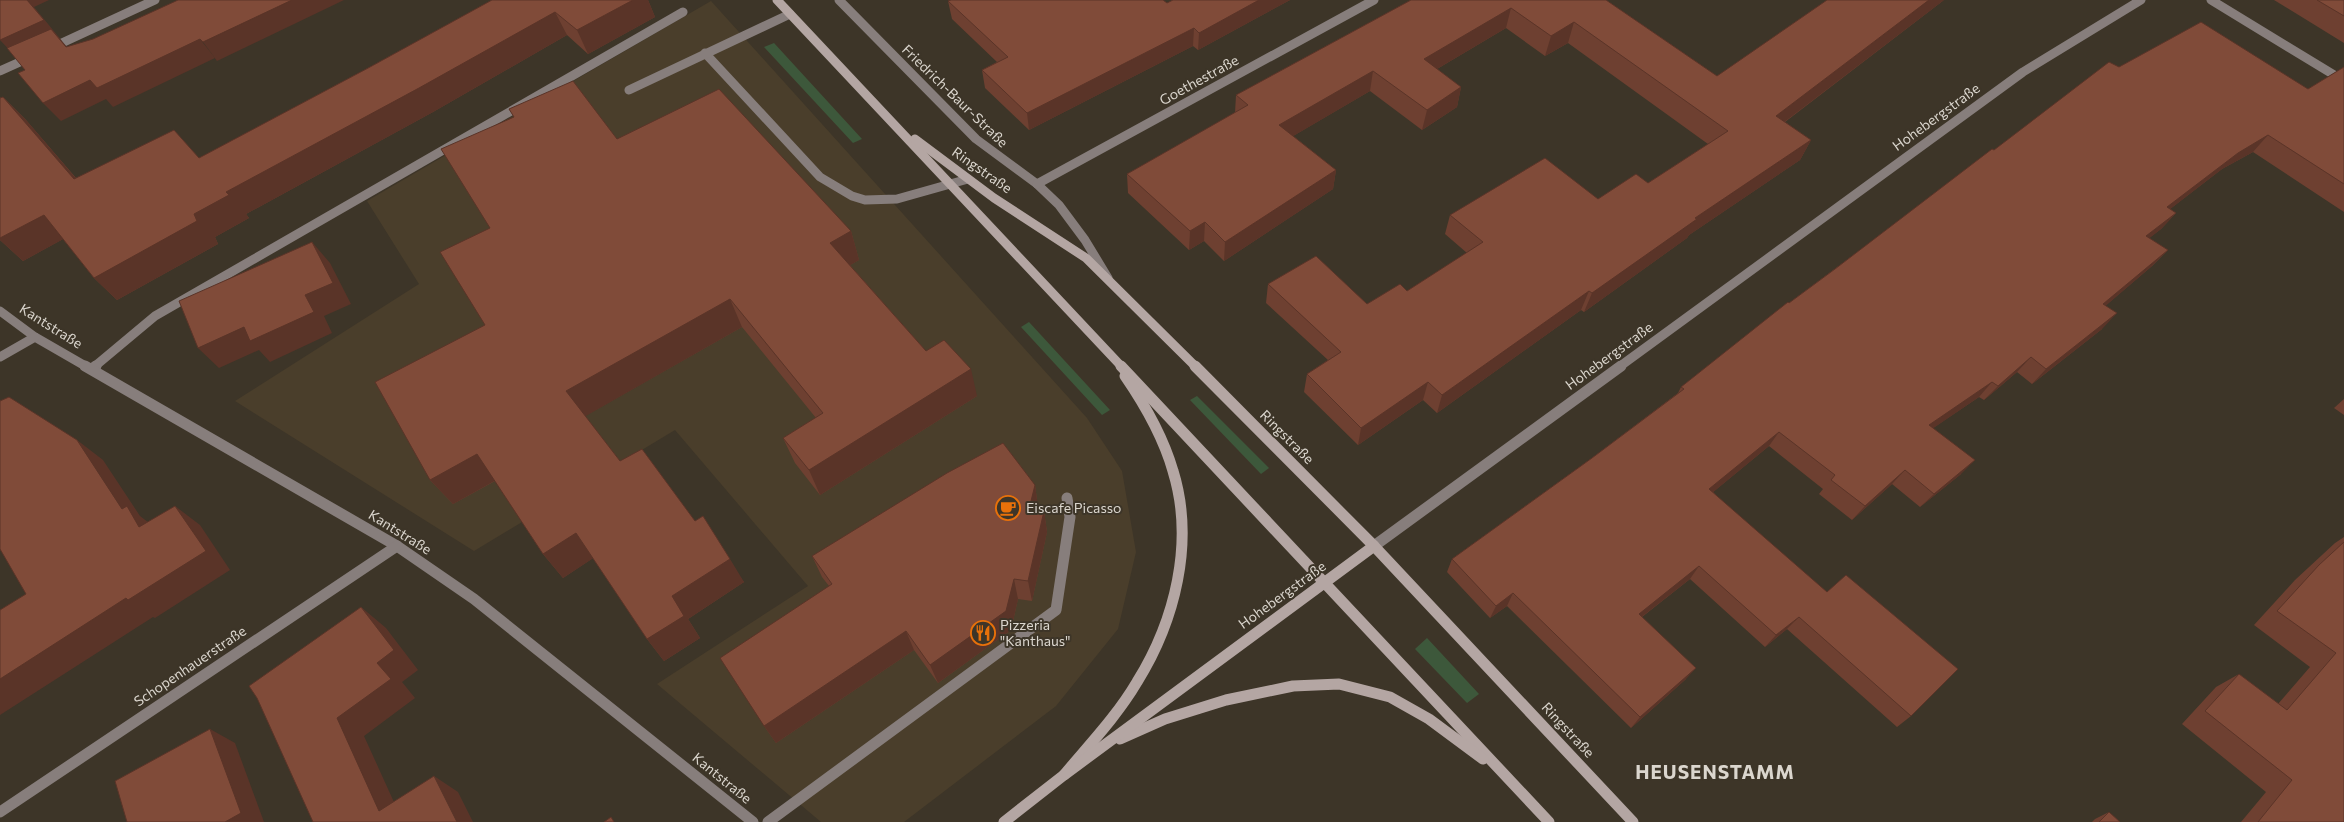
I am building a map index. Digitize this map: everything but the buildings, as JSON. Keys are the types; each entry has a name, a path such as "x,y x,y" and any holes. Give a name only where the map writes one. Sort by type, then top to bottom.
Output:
{"main road":[{"name":"Ringstraße","path":"777,0 1108,350 1549,822"},
{"name":"Ringstraße","path":"885,114 968,179 1086,258 1108,278 1374,546 1633,822"},
{"name":"Hohebergstraße","path":"1064,774 1108,723 1145,670 1164,629 1178,589 1182,546 1177,484 1152,420 1108,350"},
{"name":"Hohebergstraße","path":"1004,822 1064,774 1374,546"},
{"name":"Hohebergstraße","path":"1102,746 1165,719 1226,700 1292,686 1339,684 1390,697 1429,719 1503,774"}],"street":[{"path":"0,72 155,0"},
{"name":"Friedrich-Baur-Straße","path":"840,0 976,139 1006,164 1037,184 1063,208 1078,228 1108,278"},
{"name":"Goethestraße","path":"1037,184 1374,0"},
{"name":"Hohebergstraße","path":"1374,546 2024,72 2141,0"},
{"path":"2211,0 2344,81"},
{"path":"92,368 156,316 683,12"},
{"path":"629,90 790,14"},
{"path":"705,53 820,177 835,188 865,200 898,199 968,179"},
{"name":"Kantstraße","path":"0,312 35,337 92,368 397,546 474,599 753,822"},
{"path":"0,357 35,337"},
{"path":"768,822 1056,610 1070,517 1066,498"},
{"name":"Schopenhauerstraße","path":"0,812 397,546"}],"shaded area":[{"path":"711,1 1087,418 1122,471 1136,552 1118,629 1056,706 904,822 821,822 657,684 808,586 675,430 474,551 235,401 419,284 367,201"}],"green space":[{"path":"774,43 862,139 853,143 764,47"},
{"path":"1029,322 1110,410 1102,415 1021,327"},
{"path":"1197,396 1269,468 1261,474 1190,400"},
{"path":"1427,638 1479,694 1467,703 1415,649"}],"place":[{"name":"Eiscafe Picasso","path":"1008,508"},
{"name":"Pizzeria \"Kanthaus\"","path":"983,633"}],"district":[{"name":"HEUSENSTAMM","path":"1715,772"}]}
